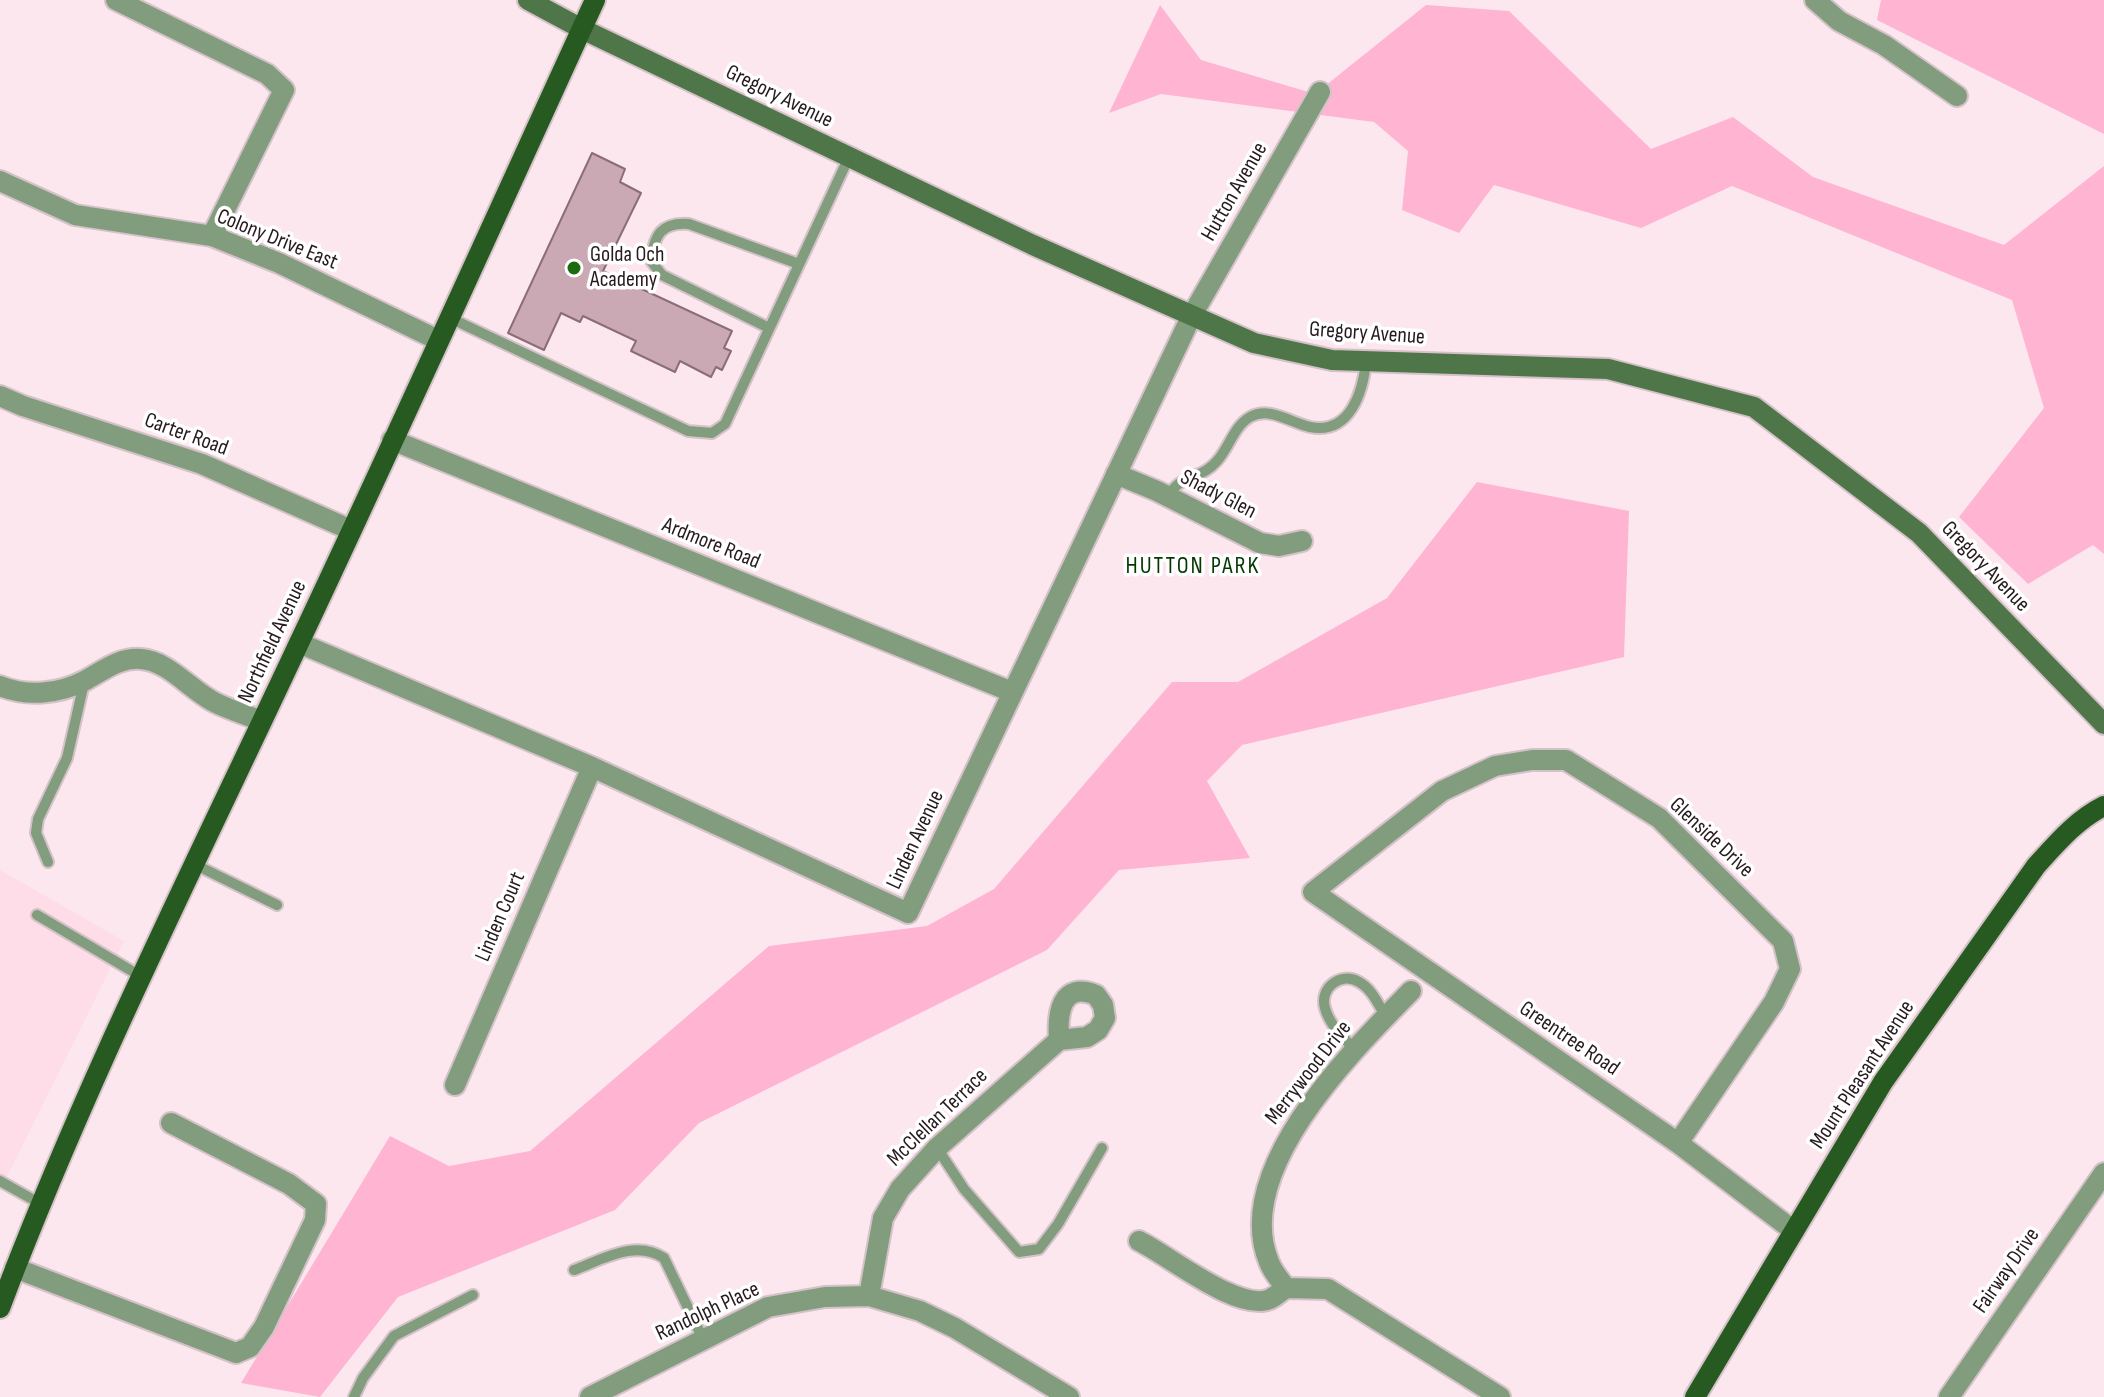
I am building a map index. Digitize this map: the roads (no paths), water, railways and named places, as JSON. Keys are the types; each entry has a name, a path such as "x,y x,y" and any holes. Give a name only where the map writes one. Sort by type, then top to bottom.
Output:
{"main road":[{"name":"Gregory Avenue","path":"528,0 582,29 1033,245 1254,343 1332,360 1608,369 1754,407 1919,533 2104,724"},
{"name":"Northfield Avenue","path":"0,1308 39,1203 595,0"},
{"name":"Mount Pleasant Avenue","path":"1695,1397 1883,1082 2036,866 2065,834 2100,814"}],"street":[{"path":"116,0 267,74 284,90 212,236"},
{"path":"1815,0 1839,21 1884,45 1957,96"},
{"name":"Hutton Avenue","path":"1191,317 1320,92"},
{"name":"Colony Drive East","path":"0,181 75,215 212,236 279,263 438,340"},
{"name":"Linden Avenue","path":"299,643 592,767 908,913 1191,317"},
{"name":"Carter Road","path":"0,396 202,464 351,530"},
{"name":"Ardmore Road","path":"392,440 1012,692"},
{"name":"Shady Glen","path":"1116,474 1260,543 1279,546 1302,541"},
{"path":"0,686 30,693 46,692 84,681 126,660 144,659 161,665 217,704 262,721"},
{"name":"Glenside Drive","path":"1313,892 1442,791 1495,766 1532,760 1566,760 1659,818 1783,941 1790,969 1774,1002 1678,1143"},
{"name":"Linden Court","path":"455,1085 592,767"},
{"name":"Greentree Road","path":"1313,892 1678,1143 1794,1231"},
{"name":"Merrywood Drive","path":"1286,1288 1269,1262 1263,1229 1266,1195 1285,1140 1354,1049 1411,991"},
{"name":"McClellan Terrace","path":"869,1296 883,1218 900,1189 937,1148 1059,1040"},
{"path":"15,1268 236,1353 250,1347 264,1327 315,1220 316,1204 289,1184 171,1123"},
{"name":"Fairway Drive","path":"1949,1397 2104,1173"},
{"path":"1139,1241 1224,1292 1247,1301 1269,1300 1286,1288 1328,1289 1500,1397"},
{"name":"Randolph Place","path":"590,1397 768,1307 825,1297 869,1296 920,1311 955,1328 1069,1397"}],"lane":[{"path":"450,318 688,431 712,433 725,424 849,157"},
{"path":"769,328 662,275 651,261 653,243 661,230 674,223 689,224 799,264"},
{"path":"1166,496 1180,482 1203,474 1219,460 1242,423 1253,414 1273,414 1312,428 1332,426 1345,420 1364,383 1366,361"},
{"path":"48,862 36,833 38,819 67,758 84,681"},
{"path":"194,864 277,905"},
{"path":"37,915 142,977"},
{"path":"1354,1049 1336,1029 1323,1004 1325,992 1334,982 1345,977 1357,980 1367,987 1386,1017"},
{"path":"937,1148 964,1189 1019,1252 1039,1249 1058,1224 1102,1148"},
{"path":"0,1181 39,1203"},
{"path":"574,1270 635,1248 654,1251 664,1258 703,1339"},
{"path":"354,1397 363,1378 394,1336 473,1295"}],"place":[{"name":"Golda Och Academy","path":"574,268"}],"district":[{"name":"HUTTON PARK","path":"1193,567"}]}
